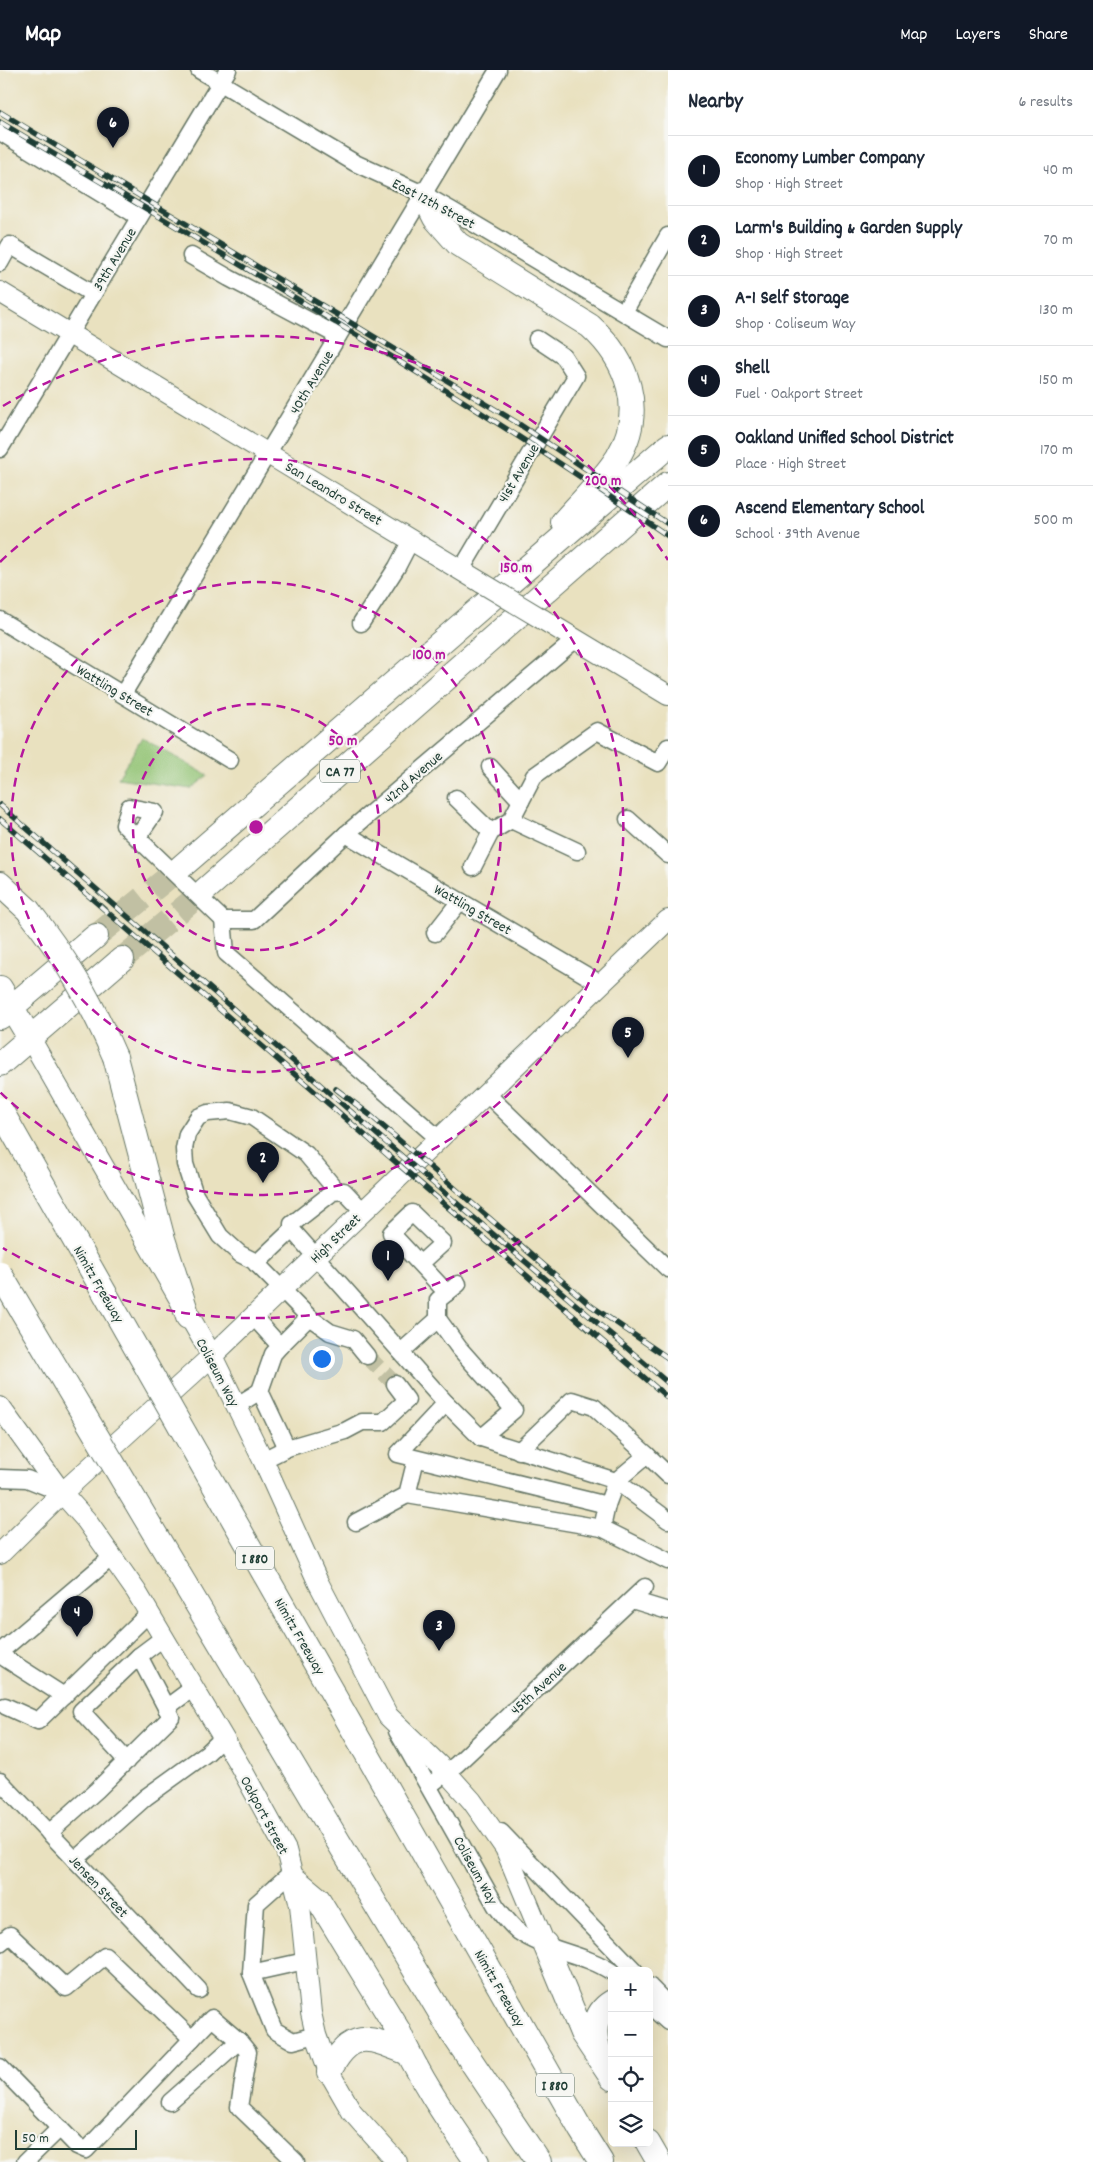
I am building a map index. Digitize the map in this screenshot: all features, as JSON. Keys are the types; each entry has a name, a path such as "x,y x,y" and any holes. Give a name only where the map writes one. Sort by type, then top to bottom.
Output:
{"highway":[{"path":"423,194 435,218 458,244 573,315 605,339 625,371 632,405 626,441 608,471 561,525 458,627"},
{"name":"CA 77","path":"181,867 668,446"},
{"name":"CA 77","path":"205,890 668,484"},
{"path":"475,652 634,529 668,507"},
{"path":"0,884 28,910 56,946 76,975 101,1023 115,1058 162,1236 188,1317"},
{"path":"30,1038 4,1003 96,936"},
{"path":"0,1064 122,958"},
{"name":"Nimitz Freeway","path":"0,1109 581,2130 601,2162"},
{"path":"0,1274 453,2034 539,2162"},
{"path":"293,1875 318,1899 398,2030 408,2053 450,2124 477,2162"},
{"path":"545,1944 582,2033 608,2071"},
{"path":"608,2005 600,2012 595,2025 596,2042 608,2071"},
{"path":"329,2072 338,2054 345,2046 356,2040 369,2039 408,2053"},
{"path":"650,2147 659,2162"}],"main road":[{"name":"San Leandro Street","path":"0,292 668,695"},
{"name":"High Street","path":"0,1554 62,1493 212,1356 668,920"},
{"name":"Coliseum Way","path":"30,1038 212,1356 263,1460 318,1582 388,1716 446,1772 472,1801"},
{"name":"Oakport Street","path":"0,1407 62,1493 86,1520 149,1613 223,1738 286,1850 300,1905 311,2013 316,2035 329,2072 352,2112 397,2162"},
{"path":"472,1801 505,1848 545,1944"}],"street":[{"name":"East 12th Street","path":"199,70 224,76 355,163 423,194 668,339"},
{"name":"40th Avenue","path":"123,694 498,70"},
{"name":"39th Avenue","path":"0,448 224,76"},
{"path":"0,132 139,217"},
{"path":"624,312 668,236"},
{"path":"0,263 10,245 93,294"},
{"path":"191,256 338,336"},
{"name":"41st Avenue","path":"461,570 576,376 564,356 537,339"},
{"path":"361,623 397,567 411,540"},
{"name":"Wattling Street","path":"0,620 230,760"},
{"name":"42nd Avenue","path":"223,920 254,920 346,834 576,639"},
{"path":"473,867 491,832 511,820 534,776 597,730 658,763 668,747"},
{"path":"490,767 521,801"},
{"path":"456,798 491,832"},
{"path":"628,819 668,856"},
{"path":"511,820 577,851"},
{"name":"Wattling Street","path":"346,834 601,984"},
{"path":"137,838 223,920 226,953 438,1138"},
{"path":"435,933 460,901"},
{"path":"486,1093 668,1269"},
{"path":"337,1191 306,1154 252,1116 230,1110 208,1113 198,1117 187,1134 184,1149 185,1164 195,1195 220,1236 228,1245 256,1264 309,1317 330,1332 353,1339 367,1356"},
{"path":"363,1211 344,1191 333,1192 292,1224 292,1230 446,1403 481,1438 616,1481 668,1520"},
{"path":"256,1264 292,1230"},
{"path":"420,1264 452,1288 438,1300 438,1319 459,1348 514,1410 481,1438"},
{"path":"253,1316 280,1346"},
{"path":"236,1406 260,1391 273,1354 309,1317"},
{"path":"401,1352 438,1319"},
{"path":"263,1460 287,1448 344,1431 362,1422 383,1422 407,1400 395,1384"},
{"path":"260,1391 287,1448"},
{"path":"520,1450 572,1400 594,1408 668,1474"},
{"path":"446,1403 398,1454 608,1505"},
{"path":"602,1528 616,1481 647,1455"},
{"path":"407,1495 416,1459"},
{"path":"0,1478 27,1479 62,1493"},
{"path":"356,1522 407,1495 602,1528 668,1561"},
{"path":"64,1696 0,1654 112,1557"},
{"name":"45th Avenue","path":"429,1786 645,1587"},
{"path":"632,1600 668,1611"},
{"path":"5,1706 38,1721 149,1613"},
{"path":"127,1760 81,1712 139,1656 163,1638"},
{"path":"49,1833 171,1717 139,1656"},
{"path":"166,1708 193,1688"},
{"name":"Coliseum Way","path":"388,1716 496,1906 518,1931 545,1944 597,1962 608,1969"},
{"path":"75,1860 146,1797 207,1753 223,1738"},
{"name":"Jensen Street","path":"0,1781 199,1990"},
{"name":"Coliseum Way","path":"472,1801 631,1967"},
{"path":"293,1875 256,1904 251,1973 274,2030 293,2040 316,2035"},
{"path":"0,1943 10,1935 66,1988 105,1956 192,2039"},
{"path":"251,1973 305,1961"},
{"path":"653,1990 668,2005"},
{"path":"653,2009 668,2022"},
{"path":"0,2067 77,2146 86,2150 212,2018 239,2040 248,2052 239,2107 296,2162"},
{"path":"170,2102 239,2040"},
{"path":"25,2162 60,2128"}],"green space":[{"path":"142,738 207,776 191,789 118,778"}],"tunnel":[{"path":"96,936 181,867"},
{"path":"122,959 205,890"},
{"path":"367,1356 395,1384"}],"railway":[{"path":"0,112 516,422 668,524"},
{"path":"0,122 421,375 587,481 668,536"},
{"path":"0,805 412,1165 668,1383"},
{"path":"0,819 668,1398"},
{"path":"336,1089 370,1115 590,1305 668,1358"}],"place":[{"name":"Ascend Elementary School","path":"113,148"},
{"name":"Oakland Unified School District","path":"628,1058"},
{"name":"Larm's Building & Garden Supply","path":"263,1183"},
{"name":"Economy Lumber Company","path":"388,1281"},
{"name":"Shell","path":"77,1637"},
{"name":"A-1 Self Storage","path":"439,1651"}]}
